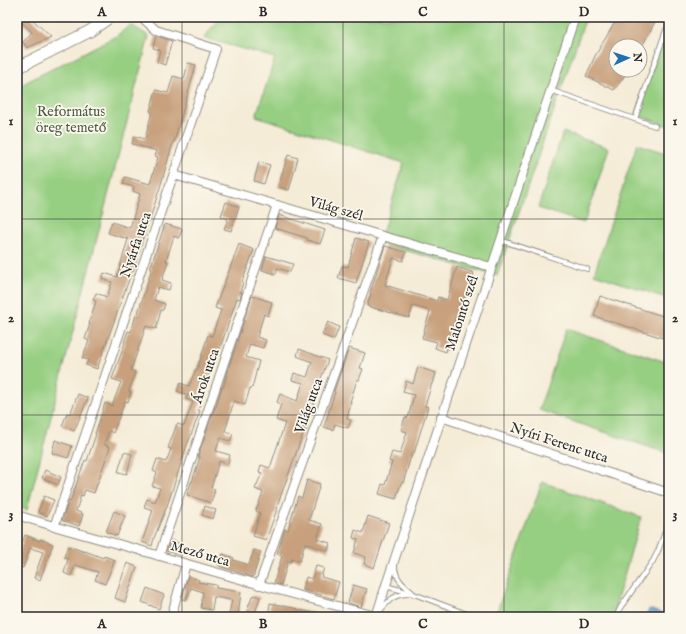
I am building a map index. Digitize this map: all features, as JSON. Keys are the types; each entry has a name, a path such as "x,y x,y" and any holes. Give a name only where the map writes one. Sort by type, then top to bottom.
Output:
{"main road":[{"path":"17,68 90,31 110,17"}],"street":[{"name":"Nyárfa utca","path":"54,527 216,49 156,30 141,17"},
{"name":"Malomtó szél","path":"376,617 441,417 575,17"},
{"name":"Világ szél","path":"174,174 491,267"},
{"name":"Árok utca","path":"159,556 277,205"},
{"name":"Világ utca","path":"259,585 383,236"},
{"name":"Nyíri Ferenc utca","path":"441,417 669,493"},
{"name":"Mező utca","path":"17,516 376,617"},
{"path":"171,617 186,564"}],"lane":[{"path":"635,120 666,30"},
{"path":"550,90 655,126"},
{"path":"500,240 587,269"},
{"path":"616,617 620,608 653,561 669,521"},
{"path":"396,556 395,569 397,576 402,585 414,594"},
{"path":"386,585 475,617"},
{"path":"376,617 388,601 401,594 414,594"},
{"path":"458,611 463,617"}],"green space":[{"path":"220,17 586,17 497,276 379,243 404,163 256,116 275,58 204,38"},
{"path":"659,17 669,17 669,22"},
{"path":"669,22 669,126 636,115"},
{"name":"Református öreg temető","path":"131,25 149,36 27,510 17,507 17,87 116,36"},
{"path":"563,132 609,148 584,223 538,208"},
{"path":"637,144 669,154 669,299 594,274"},
{"path":"566,329 669,363 669,454 539,410"},
{"path":"542,482 641,517 612,617 495,617"}],"water":[{"path":"649,609 669,616 669,617 646,617"}],"building":[{"path":"17,17 30,17 51,37 27,48 23,42 32,32"},
{"path":"618,17 645,17 655,22 646,38 608,38 608,78 623,78 614,90 586,76 595,56"},
{"path":"156,36 172,41 165,65 157,62 160,50 153,48"},
{"path":"188,63 196,65 174,142 133,272 132,271 97,369 86,365 88,360 82,358 89,341 85,339 96,301 93,300 96,293 107,297 112,282 102,279 104,273 117,277 128,239 108,233 112,222 130,228 140,194 133,191 134,187 123,184 125,177 150,184 158,157 155,156 157,151 132,144 134,136 145,139 152,112 150,111 156,90 168,93 173,76 184,79"},
{"path":"288,155 298,158 289,190 278,187"},
{"path":"259,162 270,165 264,184 254,181"},
{"path":"226,202 239,207 231,231 224,229 228,219 221,216"},
{"path":"279,215 325,230 320,244 307,240 307,238 275,228"},
{"path":"165,224 182,229 179,238 174,236 162,280 171,283 169,290 158,287 154,300 165,304 163,310 161,310 156,329 146,326 131,370 135,372 129,392 131,392 128,402 125,401 113,433 109,431 104,444 110,447 94,493 85,490 83,496 81,495 76,511 83,514 79,526 62,520 85,460 87,461 105,403 112,406 121,382 112,379 128,331 131,332 136,315 137,316 152,268 150,268"},
{"path":"356,238 369,242 356,283 338,278 342,266 348,267"},
{"path":"239,244 254,250 242,282 240,299 237,298 203,392 205,392 198,410 200,411 152,546 142,542 153,510 144,507 147,499 155,502 160,488 152,486 157,473 153,471 157,459 166,462 171,449 168,448 177,424 184,426 193,402 186,399 188,395 177,391 180,383 189,386 196,369 197,370 208,335 212,336 221,310 215,308"},
{"path":"385,246 406,252 403,261 393,258 385,285 437,301 438,297 447,300 457,267 474,273 467,296 465,296 458,317 456,316 446,352 435,348 437,342 422,338 430,311 413,306 409,318 367,306"},
{"path":"266,256 293,264 290,272 277,268 276,274 262,270"},
{"path":"252,296 272,302 268,316 264,314 257,337 266,340 263,348 250,344 246,357 259,361 252,388 250,388 245,405 234,401 225,431 233,434 230,441 220,438 216,451 230,455 228,464 219,461 211,488 215,490 211,503 187,495 200,457 198,456 222,387 223,388"},
{"path":"600,296 669,318 669,340 594,316"},
{"path":"328,322 339,327 334,340 322,335"},
{"path":"349,348 365,353 360,368 363,369 359,380 357,380 350,402 347,419 351,420 348,428 335,424 333,430 324,427 335,392 334,391"},
{"path":"299,349 328,360 266,540 253,536 260,513 256,511 263,492 255,489 262,473 259,472 261,465 270,468 285,423 276,420 281,404 277,402 280,394 297,401 303,383 292,380 294,373 307,377 312,362 297,356"},
{"path":"418,367 436,373 425,406 428,407 414,453 412,453 403,483 401,483 396,499 379,494 382,484 385,485 392,462 389,461 392,452 400,454 407,432 401,430 405,417 408,418 414,395 403,392 406,381 413,384"},
{"path":"78,394 88,398 74,431 62,426 67,413 70,414"},
{"path":"55,440 72,446 68,458 52,453"},
{"path":"124,452 132,454 127,474 118,472"},
{"path":"45,470 61,477 58,485 42,478"},
{"path":"307,480 320,484 309,520 322,524 317,539 330,543 328,551 305,543 300,561 292,559 291,562 288,561 281,585 274,583 282,556 277,554 285,529 288,530 298,496 302,498"},
{"path":"44,496 54,500 47,516 38,512"},
{"path":"205,506 216,510 213,519 202,515"},
{"path":"114,511 125,516 117,536 106,532"},
{"path":"368,516 389,523 374,568 364,564 366,557 354,553 358,539 353,538 355,530 363,533"},
{"path":"25,535 53,544 40,580 34,578 43,552 30,548 23,568 17,566 17,557"},
{"path":"170,540 184,545 180,555 167,551"},
{"path":"68,546 103,558 104,556 115,560 105,584 95,580 98,572 75,565 71,576 64,573 68,559 64,557"},
{"path":"254,550 261,552 253,577 219,566 223,554 234,558 233,560 249,565"},
{"path":"127,563 137,567 125,602 115,598"},
{"path":"316,566 324,568 321,577 339,582 334,599 303,590 306,577 312,579"},
{"path":"188,576 199,580 198,582 216,585 216,588 241,592 238,616 229,614 232,600 214,597 212,610 201,608 203,592 191,588 186,600 182,599"},
{"path":"353,585 367,589 361,607 348,603"},
{"path":"147,588 164,595 159,609 142,602"},
{"path":"253,595 260,597 255,613 247,610"},
{"path":"270,603 315,613 315,617 268,617"}]}
